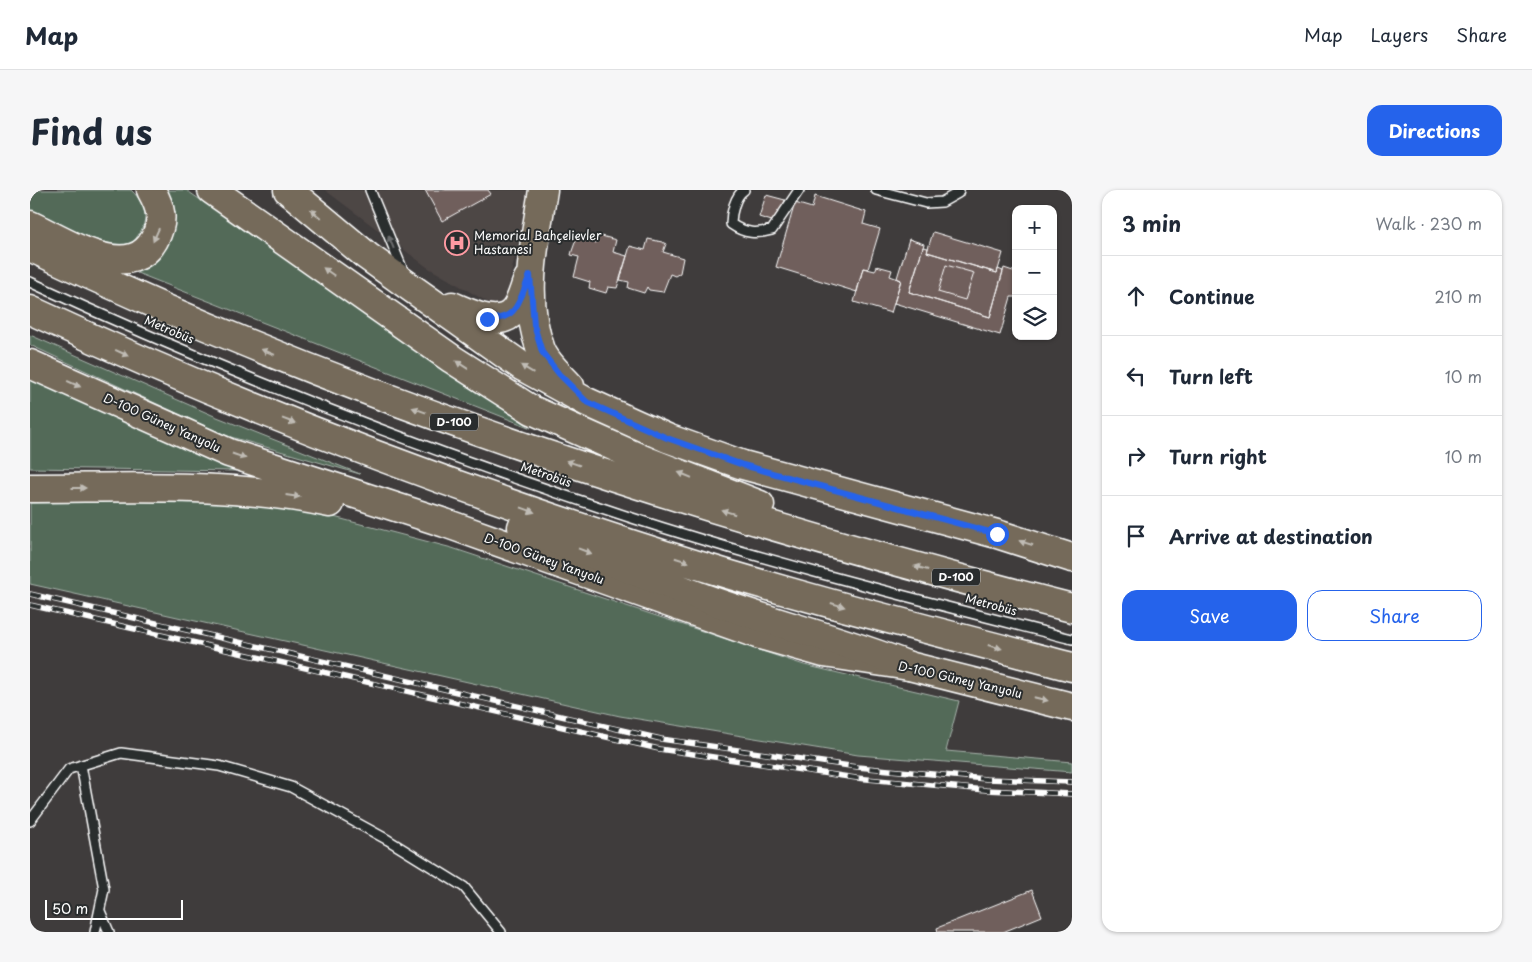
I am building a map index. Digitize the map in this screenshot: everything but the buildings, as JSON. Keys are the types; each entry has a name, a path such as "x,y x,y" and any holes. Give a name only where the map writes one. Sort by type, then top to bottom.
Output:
{"main road":[{"path":"30,225 96,255 122,260 133,259 143,254 151,245 161,222 160,207 150,190"},
{"path":"212,190 452,359 532,410 642,459 791,516 892,560"},
{"path":"242,190 282,223 304,255"},
{"path":"288,190 368,256 410,287 523,367 587,402 667,438 743,465 997,534 1072,558"},
{"path":"544,190 530,275 534,325 542,352 559,374 587,402"},
{"name":"D-100","path":"30,247 167,310 349,384 649,489 892,560 1072,608"},
{"path":"410,287 487,319 501,320 514,312 530,275"},
{"path":"30,310 123,353 213,391 432,476 637,546 866,612 1072,667"},
{"name":"D-100 Güney Yanyolu","path":"30,364 229,453 445,524 757,634 824,653 908,666 1072,706"},
{"path":"432,476 455,493 492,515 518,526 699,596 775,622 859,646 908,666"},
{"path":"30,488 235,488 301,496 445,524"},
{"path":"1019,594 1072,595"}],"lane":[{"path":"370,190 410,287"},
{"path":"744,190 740,193 731,214 731,224 740,230 758,234 772,230 799,190"},
{"path":"876,190 926,203 942,202 958,193 959,190"},
{"name":"Metrobüs","path":"30,282 231,370 481,467 630,517 816,572 1072,639"},
{"path":"30,821 68,769 121,753 218,766 291,787 388,840 464,887 501,932"},
{"path":"81,765 104,889 95,932"},
{"path":"100,911 109,932"}],"shaded area":[{"name":"Memorial Bahçelievler Hastanesi","path":"325,190 529,190 505,303 491,304 427,267"}],"green space":[{"path":"30,190 131,190 142,203 145,217 144,223 131,244 118,244 92,239 30,210"},
{"path":"167,190 186,190 531,428 137,273 153,260 171,206"},
{"path":"30,335 212,415 360,474 224,435 30,345"},
{"path":"30,380 236,471 30,468"},
{"path":"173,501 266,505 330,516 452,548 804,665 959,701 946,751 1072,762 1072,772 858,755 620,716 30,584 30,503"}],"railway":[{"path":"30,594 661,739 857,767 986,779 1072,782"},
{"path":"30,605 659,749 856,778 986,790 1072,794"}],"place":[{"name":"Memorial Bahçelievler Hastanesi","path":"457,243"}],"route":[{"path":"487,319 501,320 514,312 530,275 534,325 542,352 559,374 587,402 667,438 743,465 997,534"}]}
